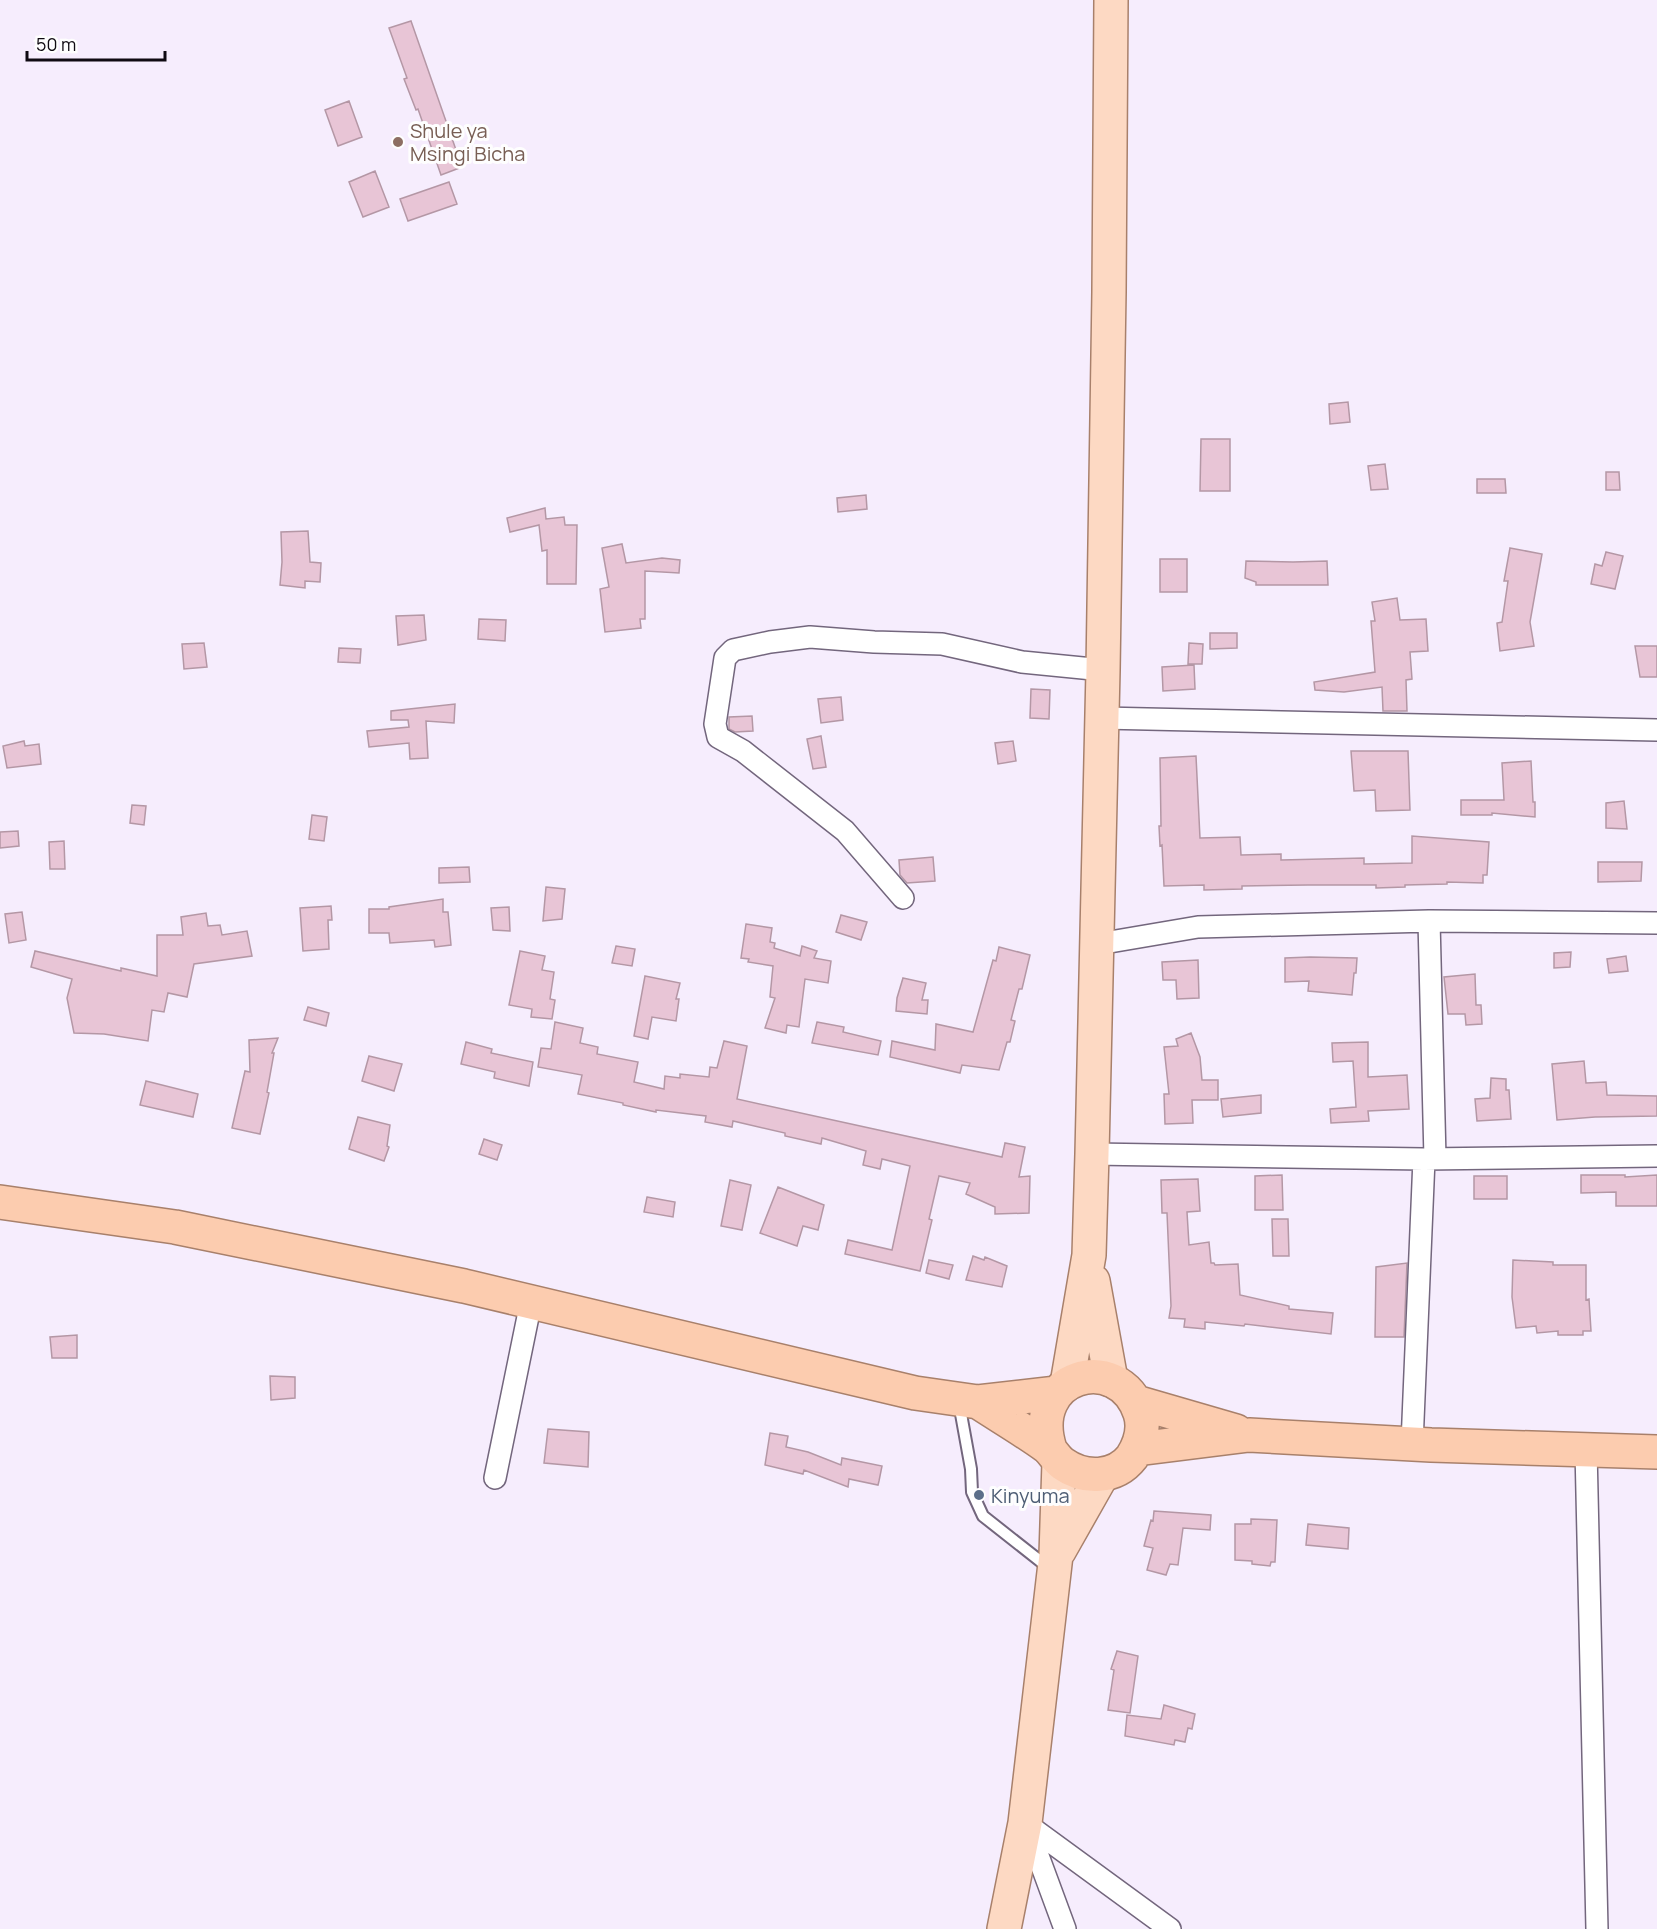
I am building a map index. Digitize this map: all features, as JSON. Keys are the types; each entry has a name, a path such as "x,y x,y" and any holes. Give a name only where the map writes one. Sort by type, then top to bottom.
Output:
{"highway":[{"path":"0,1202 175,1227 464,1286 915,1393 968,1401 1062,1389"},
{"path":"968,1401 1055,1455 1072,1470 1087,1475 1102,1475 1116,1470 1128,1461 1137,1449 1142,1435 1142,1418 1136,1402 1125,1388 1111,1380 1094,1377 1080,1378 1062,1389 1049,1405 1045,1419 1045,1434 1055,1455"},
{"path":"1136,1402 1249,1435"},
{"path":"1137,1449 1249,1435 1412,1444 1657,1452"}],"main road":[{"path":"1062,1389 1089,1255 1103,670 1111,0"},
{"path":"1089,1255 1111,1380"},
{"path":"1004,1929 1025,1823 1055,1564 1055,1455"},
{"path":"1055,1564 1102,1475"}],"street":[{"path":"903,898 845,831 743,751 718,737 715,724 725,658 733,650 810,637 942,644 1022,662 1103,670"},
{"path":"1102,718 1657,730"},
{"path":"1098,944 1198,927 1429,921 1657,922"},
{"path":"1412,1444 1430,1158 1429,921"},
{"path":"1092,1154 1430,1158 1657,1156"},
{"path":"495,1478 531,1302"},
{"path":"1586,1450 1597,1929"},
{"path":"1025,1823 1065,1929"},
{"path":"1025,1823 1170,1929"}],"lane":[{"path":"968,1401 972,1492 983,1515 1055,1564"}],"building":[{"path":"411,21 462,167 441,175 418,109 416,110 404,79 407,78 389,28"},
{"path":"349,101 362,137 338,146 325,110"},
{"path":"375,171 389,207 363,217 349,182"},
{"path":"449,182 457,204 408,221 400,199"},
{"path":"1348,402 1350,422 1330,424 1329,404"},
{"path":"1201,439 1230,439 1230,491 1200,491"},
{"path":"1385,464 1388,489 1371,490 1368,466"},
{"path":"1606,472 1619,472 1620,490 1606,490"},
{"path":"1477,479 1505,479 1506,493 1477,493"},
{"path":"866,495 867,509 838,512 837,498"},
{"path":"545,508 546,519 564,517 565,525 577,525 576,584 547,584 547,550 542,551 539,525 510,532 507,518"},
{"path":"308,531 310,562 321,563 320,582 305,581 305,588 280,585 281,532"},
{"path":"622,544 626,563 662,558 680,560 679,573 645,571 645,619 640,619 641,628 605,632 600,589 609,587 602,548"},
{"path":"1510,548 1542,554 1530,622 1534,646 1500,651 1497,623 1502,622 1508,581 1504,581"},
{"path":"1606,552 1623,556 1615,589 1591,584 1595,564 1602,566"},
{"path":"1160,559 1187,559 1187,592 1160,592"},
{"path":"1246,561 1327,561 1328,585 1256,585 1256,582 1245,578"},
{"path":"1397,598 1400,620 1426,619 1428,651 1410,652 1412,679 1406,680 1407,711 1383,711 1382,687 1344,692 1315,690 1314,682 1375,672 1371,621 1375,621 1372,602"},
{"path":"424,615 426,640 398,645 396,616"},
{"path":"479,619 506,620 505,641 478,639"},
{"path":"1210,633 1237,633 1237,648 1210,649"},
{"path":"204,643 207,667 184,669 182,644"},
{"path":"1189,643 1203,644 1202,664 1188,664"},
{"path":"1635,646 1657,646 1657,677 1640,677"},
{"path":"339,648 361,649 360,663 338,662"},
{"path":"1194,665 1195,689 1163,691 1162,667"},
{"path":"1031,689 1050,690 1049,719 1030,718"},
{"path":"841,697 843,720 821,723 818,699"},
{"path":"455,704 454,723 426,721 428,758 410,759 409,743 369,747 367,731 409,727 408,720 391,720 391,711"},
{"path":"752,716 753,731 735,732 729,729 729,717"},
{"path":"821,736 826,767 813,769 807,739"},
{"path":"24,741 25,746 39,744 41,764 7,768 3,746"},
{"path":"1013,741 1016,761 998,764 995,743"},
{"path":"1351,751 1408,751 1410,810 1376,811 1375,790 1354,791"},
{"path":"1196,756 1200,838 1240,837 1241,855 1281,854 1281,860 1364,858 1364,864 1412,863 1412,836 1489,842 1487,875 1483,875 1483,883 1447,882 1447,884 1376,888 1376,885 1308,885 1242,886 1242,889 1204,890 1204,885 1164,886 1159,826 1161,826 1160,758"},
{"path":"1531,761 1535,817 1492,813 1492,815 1461,815 1461,800 1504,800 1502,763"},
{"path":"1624,801 1627,829 1606,828 1606,803"},
{"path":"132,805 146,806 144,825 130,823"},
{"path":"312,815 327,817 324,841 309,839"},
{"path":"18,831 19,846 0,848 0,832"},
{"path":"64,841 65,869 50,869 49,842"},
{"path":"933,857 935,881 907,883 900,875 899,860"},
{"path":"1598,862 1642,862 1641,881 1598,882"},
{"path":"469,867 470,882 439,883 439,868"},
{"path":"546,887 565,889 562,919 543,921"},
{"path":"443,899 443,912 448,912 451,945 435,947 434,940 390,943 389,933 369,933 369,909 389,909 389,907"},
{"path":"331,906 332,920 328,920 329,949 303,951 300,908"},
{"path":"509,907 510,931 493,930 491,908"},
{"path":"22,912 26,940 9,943 5,914"},
{"path":"206,913 208,926 220,925 222,935 247,931 252,956 194,964 187,997 168,993 164,1012 152,1010 148,1041 104,1034 74,1033 67,998 72,979 31,967 35,951 121,971 121,968 157,976 157,935 183,935 181,917"},
{"path":"841,915 867,922 861,940 836,932"},
{"path":"746,924 772,928 770,942 775,943 774,948 800,956 802,946 817,951 814,958 831,961 828,983 805,979 799,1027 787,1025 786,1033 765,1028 775,998 770,997 773,966 748,962 749,959 741,958"},
{"path":"616,946 635,949 632,966 612,963"},
{"path":"999,947 1030,955 1022,989 1019,989 1011,1020 1015,1021 1010,1042 1007,1042 999,1070 962,1065 960,1073 890,1057 892,1041 935,1050 936,1024 973,1032 993,960 996,961"},
{"path":"520,951 545,956 542,970 554,972 550,999 555,1000 552,1019 531,1017 532,1009 509,1005"},
{"path":"1571,952 1570,967 1554,968 1554,953"},
{"path":"1626,956 1628,971 1609,973 1607,959"},
{"path":"1285,958 1357,958 1352,995 1308,991 1309,981 1285,982"},
{"path":"1198,960 1199,998 1177,999 1176,980 1163,980 1162,962"},
{"path":"1475,974 1476,1005 1481,1005 1482,1024 1466,1025 1465,1014 1448,1014 1444,977"},
{"path":"645,976 680,983 676,999 679,999 676,1021 652,1017 648,1039 634,1036"},
{"path":"903,978 926,983 922,1000 928,1000 927,1014 896,1011"},
{"path":"308,1007 329,1013 326,1026 304,1020"},
{"path":"555,1022 583,1028 580,1043 598,1047 597,1054 638,1062 634,1082 664,1089 665,1076 680,1078 680,1074 709,1077 710,1067 717,1068 724,1041 747,1046 737,1099 1002,1157 1005,1143 1025,1147 1019,1177 1030,1176 1029,1213 995,1214 995,1207 966,1194 970,1183 939,1176 920,1271 845,1254 848,1240 892,1250 910,1166 882,1159 880,1169 863,1165 866,1151 822,1138 821,1144 733,1121 732,1127 705,1122 706,1116 656,1110 656,1112 578,1094 582,1075 538,1067 541,1048 551,1049"},
{"path":"817,1022 844,1027 843,1032 881,1041 878,1055 812,1043"},
{"path":"1191,1033 1200,1057 1202,1080 1218,1080 1218,1100 1192,1100 1193,1123 1165,1124 1164,1094 1169,1094 1164,1047 1178,1046 1176,1039"},
{"path":"278,1038 272,1053 274,1053 267,1092 269,1093 260,1134 232,1128 245,1071 250,1072 249,1040"},
{"path":"466,1042 492,1049 491,1053 533,1062 529,1086 494,1078 495,1072 461,1064"},
{"path":"1368,1042 1368,1077 1407,1075 1409,1109 1368,1111 1369,1121 1331,1123 1330,1109 1356,1107 1353,1061 1333,1062 1332,1043"},
{"path":"369,1056 402,1064 394,1091 362,1081"},
{"path":"1584,1061 1586,1083 1606,1082 1607,1095 1657,1096 1657,1116 1557,1120 1552,1064"},
{"path":"1491,1078 1506,1079 1511,1119 1477,1121 1475,1099 1490,1098"},
{"path":"146,1081 198,1094 193,1117 140,1105"},
{"path":"1261,1095 1261,1113 1223,1117 1221,1099"},
{"path":"358,1117 390,1125 387,1146 389,1147 384,1161 349,1149"},
{"path":"484,1139 502,1145 497,1160 479,1154"},
{"path":"1282,1175 1283,1210 1255,1210 1255,1176"},
{"path":"1581,1175 1625,1175 1625,1177 1657,1175 1657,1206 1616,1206 1616,1192 1581,1193"},
{"path":"1474,1176 1507,1176 1507,1199 1474,1199"},
{"path":"1198,1179 1200,1211 1187,1212 1189,1245 1209,1242 1211,1263 1215,1265 1238,1264 1240,1295 1289,1306 1289,1309 1333,1313 1331,1334 1245,1324 1244,1326 1205,1322 1205,1329 1184,1327 1185,1319 1169,1318 1171,1306 1167,1213 1162,1213 1161,1180"},
{"path":"730,1180 751,1185 742,1230 721,1226"},
{"path":"778,1187 824,1205 818,1230 803,1226 797,1246 760,1233"},
{"path":"647,1197 675,1202 673,1217 644,1212"},
{"path":"1272,1219 1288,1219 1289,1256 1273,1256"},
{"path":"973,1256 984,1260 985,1257 1007,1266 1002,1287 966,1280"},
{"path":"929,1260 953,1265 949,1279 926,1273"},
{"path":"1513,1260 1553,1262 1553,1265 1586,1265 1586,1300 1589,1299 1591,1331 1583,1331 1583,1335 1558,1335 1558,1331 1537,1333 1536,1326 1516,1328 1512,1297"},
{"path":"1407,1263 1404,1337 1375,1337 1376,1267"},
{"path":"77,1335 77,1358 52,1358 50,1337"},
{"path":"270,1376 295,1377 295,1398 271,1400"},
{"path":"548,1429 589,1432 588,1467 544,1463"},
{"path":"770,1433 788,1436 786,1447 808,1452 841,1465 842,1458 882,1466 878,1485 849,1479 848,1487 804,1470 803,1474 765,1465"},
{"path":"1154,1511 1211,1515 1210,1530 1183,1528 1178,1565 1170,1564 1166,1575 1147,1570 1153,1548 1144,1546"},
{"path":"1251,1519 1277,1520 1275,1562 1271,1562 1270,1566 1252,1564 1252,1561 1235,1560 1235,1524 1251,1524"},
{"path":"1308,1524 1349,1528 1348,1549 1306,1545"},
{"path":"1117,1651 1138,1656 1130,1713 1108,1710 1114,1670 1111,1669"},
{"path":"1164,1705 1195,1714 1192,1729 1188,1728 1185,1742 1175,1740 1174,1745 1125,1736 1127,1715 1161,1719"}],"place":[{"name":"Shule ya Msingi Bicha","path":"398,142"},
{"name":"Kinyuma","path":"979,1495"}]}
